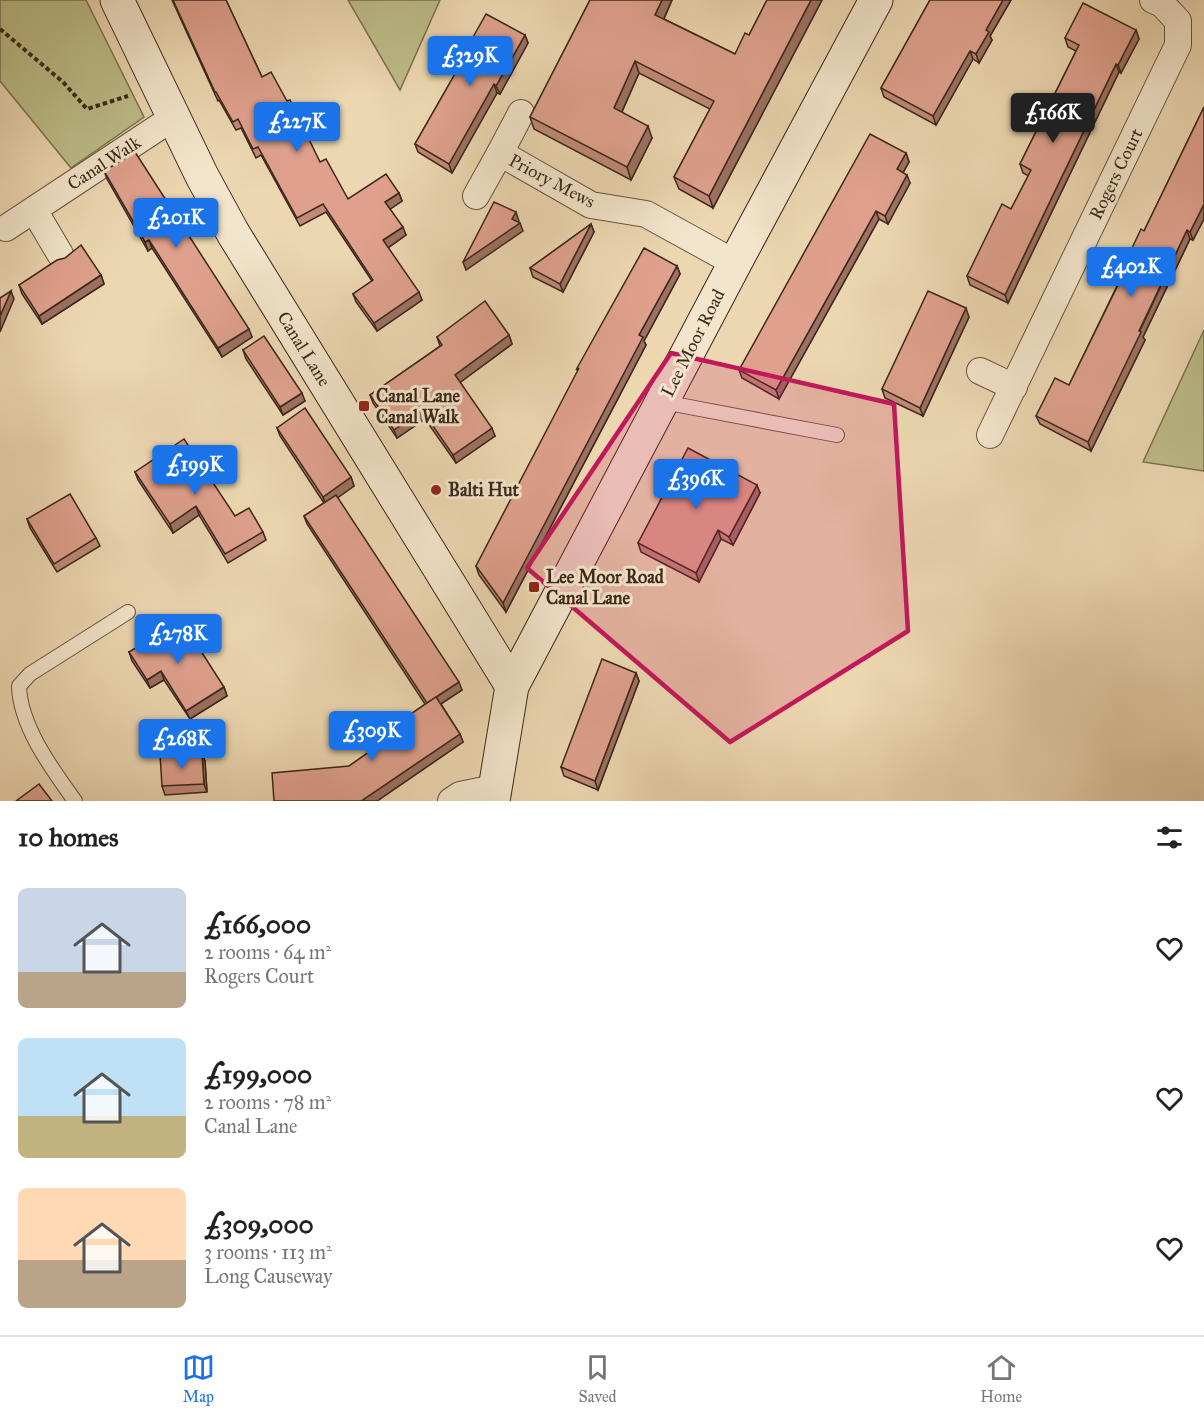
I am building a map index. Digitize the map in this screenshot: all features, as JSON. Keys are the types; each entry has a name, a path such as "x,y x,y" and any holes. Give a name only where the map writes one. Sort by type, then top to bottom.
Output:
{"street":[{"name":"Canal Lane","path":"117,0 202,176 233,233 512,686"},
{"name":"Lee Moor Road","path":"494,795 512,686 876,0"},
{"name":"Rogers Court","path":"990,435 1178,45 1178,21 1161,3 1153,0"},
{"name":"Priory Mews","path":"476,196 521,113"},
{"name":"Canal Walk","path":"6,228 174,117"},
{"name":"Priory Mews","path":"500,153 591,205 646,214 735,262"},
{"path":"34,210 60,254"},
{"path":"980,371 1014,387"},
{"path":"451,801 460,795 494,795"}],"lane":[{"path":"663,402 837,435"},
{"path":"75,801 43,757 19,700 19,686 30,674 128,612"}],"path":[{"path":"0,29 63,82 87,108 157,85"}],"highlighted area":[{"path":"671,353 894,404 908,631 730,742 527,568"}],"green space":[{"path":"0,0 86,0 144,117 71,168 0,81"},
{"path":"348,0 440,0 400,90"},
{"path":"1204,330 1204,471 1143,462"}],"building":[{"path":"173,0 226,0 262,77 271,72 287,101 290,100 320,162 326,159 348,199 386,174 399,193 385,202 403,227 383,240 419,292 374,323 353,294 373,280 323,204 297,218 258,147 253,149 238,119 233,122 215,92"},
{"path":"590,0 662,0 655,15 735,54 745,33 749,35 767,0 811,0 709,196 674,177 714,101 635,61 614,108 648,126 627,167 530,117"},
{"path":"930,0 1003,0 976,54 970,51 933,116 881,88"},
{"path":"1083,3 1136,30 1118,65 1116,64 1005,295 967,276 1002,204 1011,209 1031,170 1020,164 1079,45 1065,38"},
{"path":"486,14 525,35 496,86 494,84 449,164 415,144"},
{"path":"1204,107 1204,204 1190,232 1187,230 1088,442 1036,416 1055,378 1069,385 1119,283 1116,282 1141,229 1144,231"},
{"path":"870,134 906,153 897,169 907,175 885,216 876,211 776,390 739,370"},
{"path":"135,152 249,329 218,348 149,240 145,242 104,171"},
{"path":"494,202 516,212 512,219 520,223 463,262"},
{"path":"591,224 560,284 530,268"},
{"path":"81,245 101,275 39,316 19,285 57,260 65,258"},
{"path":"644,248 677,266 639,335 643,337 503,603 476,566 579,368 576,370"},
{"path":"11,291 0,316 0,298"},
{"path":"928,291 966,308 920,408 882,389"},
{"path":"485,301 509,335 455,375 492,428 453,455 422,410 394,430 370,395 442,345 437,337"},
{"path":"264,336 302,393 280,407 243,350"},
{"path":"305,408 351,477 323,497 277,428"},
{"path":"184,439 235,516 249,508 263,532 225,554 196,506 170,524 135,472"},
{"path":"688,448 757,485 729,537 718,530 696,573 638,543"},
{"path":"70,494 96,538 54,564 27,519"},
{"path":"336,495 459,682 427,703 304,516"},
{"path":"181,620 224,687 186,711 161,671 147,680 129,652"},
{"path":"602,659 636,673 595,781 561,767"},
{"path":"436,697 460,734 361,801 274,801 272,773 349,766 402,729 398,723"},
{"path":"202,753 204,784 162,786 160,755"},
{"path":"39,784 52,801 16,801"}],"place":[{"name":"Canal Lane Canal Walk","path":"364,406"},
{"name":"Balti Hut","path":"436,490"},
{"name":"Lee Moor Road Canal Lane","path":"534,587"}]}
